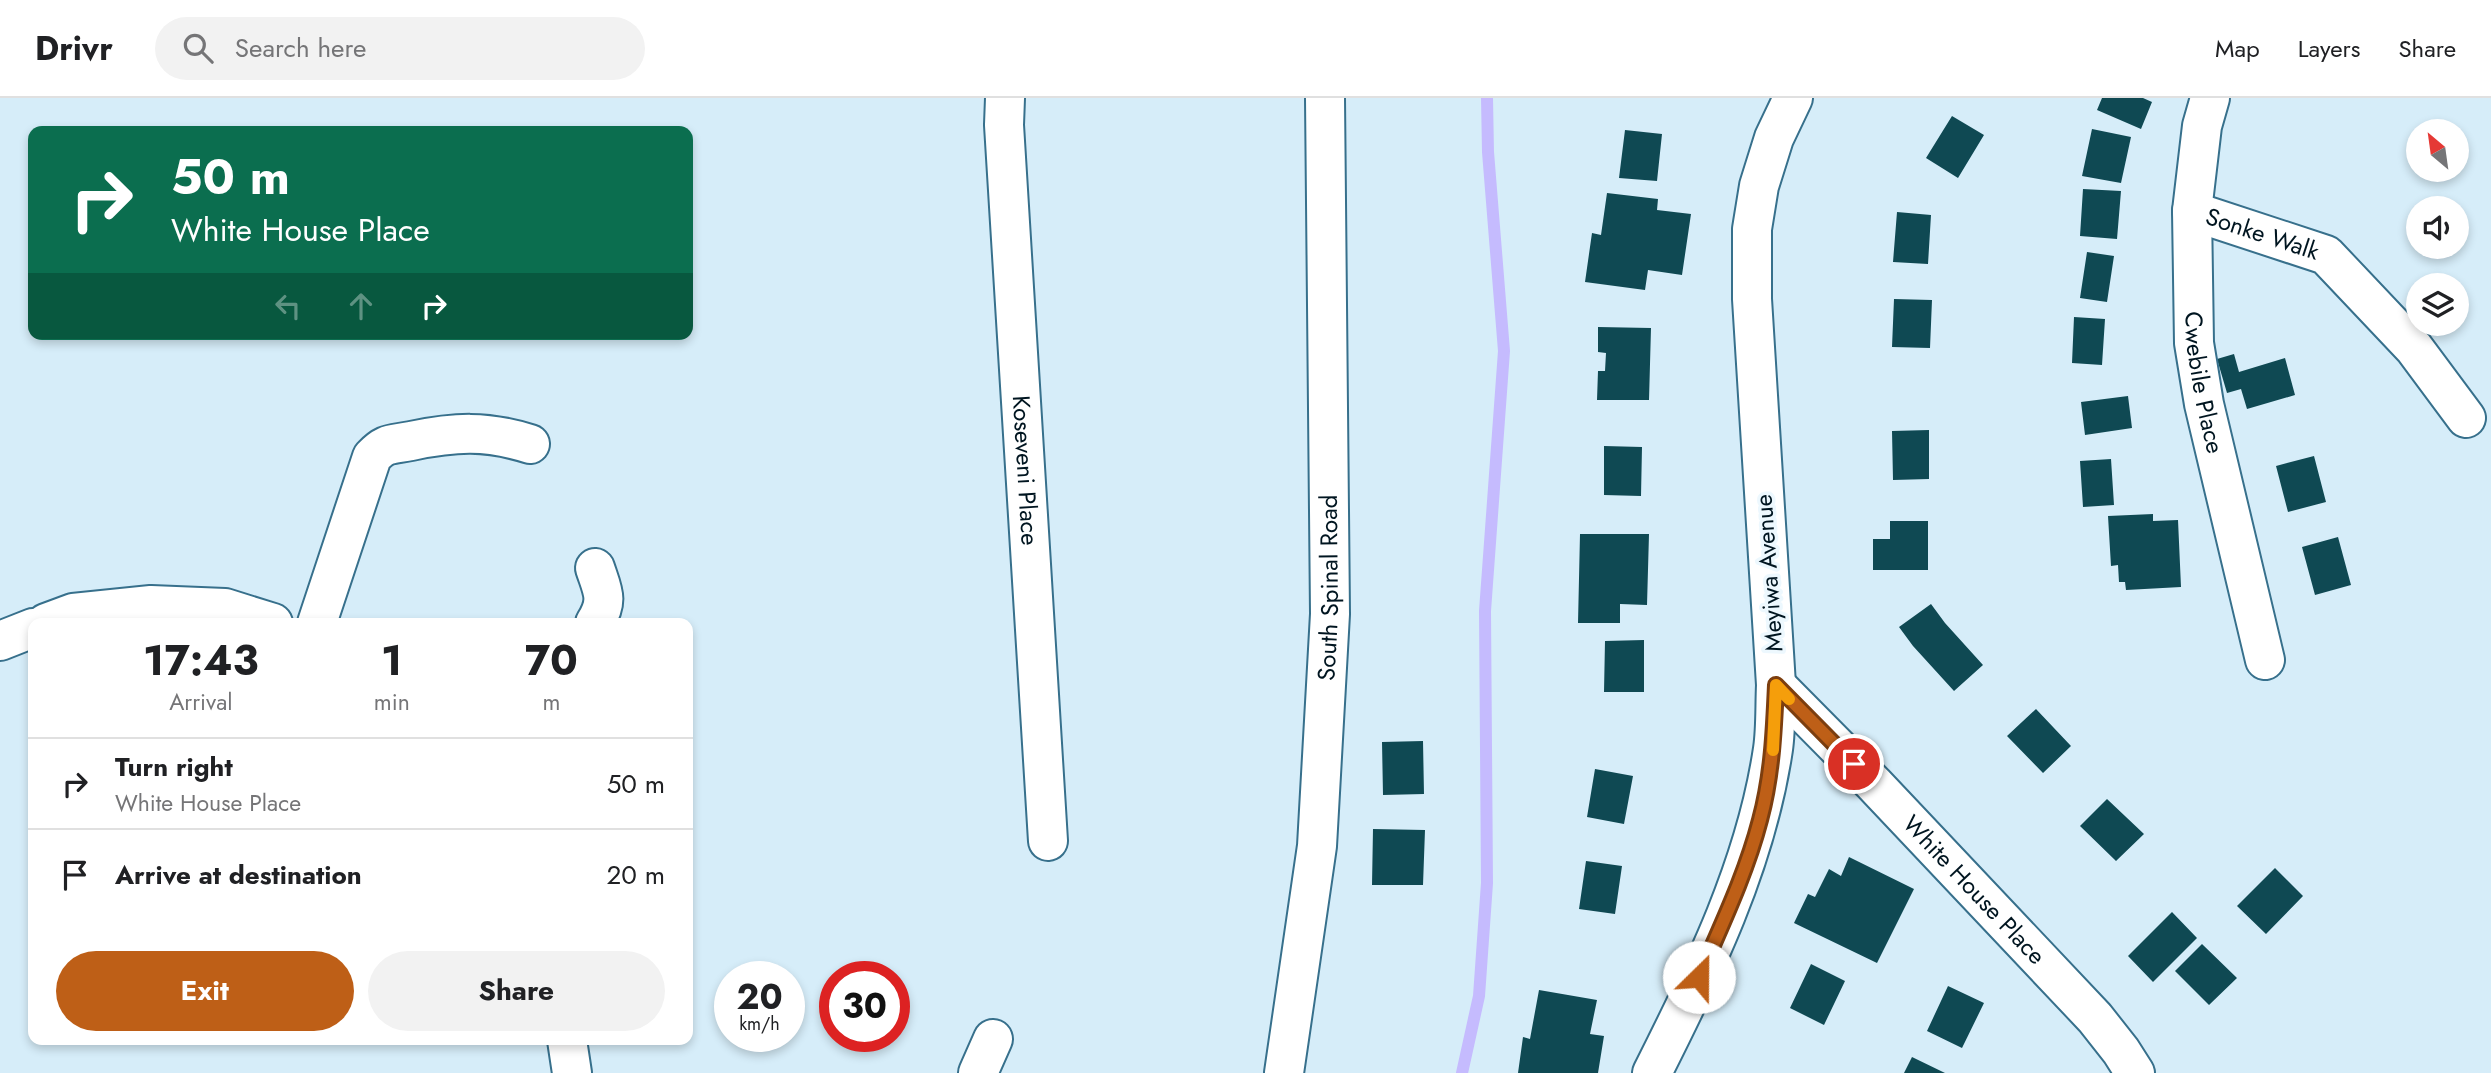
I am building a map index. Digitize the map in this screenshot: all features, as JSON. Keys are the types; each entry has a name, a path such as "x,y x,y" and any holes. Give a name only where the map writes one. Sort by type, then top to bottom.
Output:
{"street":[{"name":"Koseveni Place","path":"1005,98 1004,125 1048,841"},
{"name":"South Spinal Road","path":"1284,1073 1317,846 1330,614 1325,98"},
{"name":"Meyiwa Avenue","path":"1652,1073 1704,966 1734,896 1760,820 1774,747 1776,685 1752,299 1752,229 1759,186 1774,138 1793,98"},
{"name":"Cwebile Place","path":"2210,98 2202,125 2192,211 2194,343 2202,392 2265,660"},
{"name":"Sonke Walk","path":"2192,211 2326,255 2414,348 2466,418"},
{"path":"319,618 372,457 382,446 445,434 475,433 502,435 530,444"},
{"path":"595,568 604,606 597,618"},
{"path":"60,618 73,613 151,605 225,608 257,618"},
{"path":"0,641 28,630"},
{"name":"White House Place","path":"1776,685 1874,784 2085,1008 2121,1051 2134,1073"},
{"path":"567,1045 572,1073"}],"building":[{"path":"2102,98 2143,98 2152,102 2141,129 2097,110"},
{"path":"1952,116 1984,135 1958,178 1926,158"},
{"path":"2092,129 2131,137 2121,183 2082,176"},
{"path":"1625,130 1662,134 1657,181 1619,178"},
{"path":"2083,189 2121,191 2117,239 2080,236"},
{"path":"1607,193 1658,199 1657,210 1691,214 1682,275 1648,270 1645,290 1585,282 1592,233 1601,235"},
{"path":"1897,212 1931,215 1928,264 1893,262"},
{"path":"2087,252 2114,256 2107,302 2080,298"},
{"path":"1894,299 1932,300 1930,348 1892,347"},
{"path":"2074,317 2105,319 2102,365 2072,363"},
{"path":"1598,327 1651,328 1649,400 1597,400 1598,371 1605,371 1606,353 1598,352"},
{"path":"2234,354 2239,372 2285,358 2295,395 2247,409 2241,389 2227,393 2217,359"},
{"path":"2128,396 2132,428 2085,435 2081,402"},
{"path":"1929,430 1929,479 1893,480 1892,431"},
{"path":"1604,446 1642,447 1641,496 1604,495"},
{"path":"2314,456 2326,502 2288,512 2276,466"},
{"path":"2111,459 2114,505 2083,507 2080,461"},
{"path":"2153,514 2153,521 2178,520 2181,587 2126,590 2125,582 2119,582 2118,565 2111,566 2108,516"},
{"path":"1890,521 1928,521 1928,570 1873,570 1873,539 1890,539"},
{"path":"1580,534 1649,534 1647,605 1620,604 1620,623 1578,623"},
{"path":"2338,537 2351,585 2315,595 2302,547"},
{"path":"1931,604 1983,665 1954,691 1899,627"},
{"path":"1644,640 1644,692 1604,692 1605,641"},
{"path":"2036,709 2071,746 2043,773 2007,736"},
{"path":"1423,741 1424,794 1383,795 1382,742"},
{"path":"1595,769 1633,776 1624,824 1587,817"},
{"path":"2107,799 2144,834 2116,861 2080,826"},
{"path":"1373,829 1425,830 1423,885 1372,885"},
{"path":"1849,857 1914,889 1877,963 1794,923 1808,894 1815,897 1829,869 1841,876"},
{"path":"1586,861 1622,866 1615,914 1579,909"},
{"path":"2275,868 2303,896 2266,934 2237,906"},
{"path":"2172,912 2197,938 2153,982 2128,956"},
{"path":"2202,944 2237,978 2209,1005 2175,971"},
{"path":"1811,964 1845,981 1824,1025 1790,1008"},
{"path":"1948,986 1984,1003 1962,1048 1927,1031"},
{"path":"1539,990 1597,1000 1590,1034 1604,1036 1598,1073 1518,1073 1523,1037 1530,1039"},
{"path":"1912,1057 1945,1073 1904,1073"}],"waterway":[{"path":"1462,1073 1479,996 1487,883 1485,611 1504,351 1488,152 1487,98"}],"slow traffic":[{"path":"1773,750 1776,685 1789,699"}],"route":[{"path":"1699,977 1734,896 1760,820 1774,747 1776,685 1854,764"}]}
